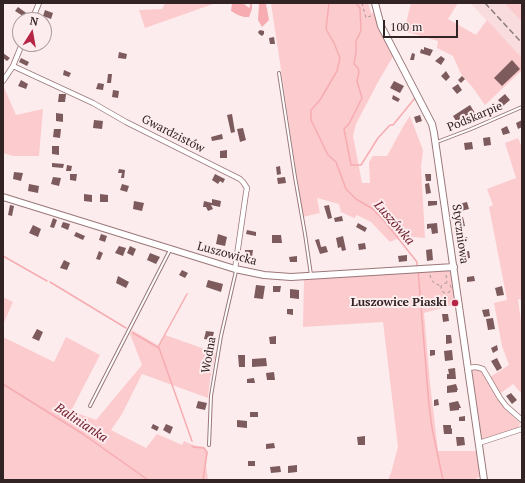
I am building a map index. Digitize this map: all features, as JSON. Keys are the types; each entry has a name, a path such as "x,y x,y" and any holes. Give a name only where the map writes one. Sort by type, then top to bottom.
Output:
{"street":[{"name":"Styczniowa","path":"374,3 381,26 432,124 436,142 484,480"},
{"path":"3,81 18,52"},
{"name":"Gwardzistów","path":"12,66 93,103 126,122 243,182 247,188 236,270"},
{"name":"Luszowicka","path":"3,197 236,270 264,275 291,277 454,267"},
{"path":"468,368 476,367 483,369 506,406 522,420"},
{"path":"479,443 522,429"}],"lane":[{"path":"279,73 294,177 311,276"},
{"name":"Podskarpie","path":"436,142 522,107"},
{"path":"90,406 170,249"},
{"name":"Wodna","path":"209,445 211,396 221,336 236,270"}],"path":[{"path":"362,3 366,18 377,13"},
{"path":"430,268 431,279 434,283 441,286"},
{"path":"441,286 440,289 445,293 449,292 451,289 451,286 447,283 446,275"},
{"path":"441,286 444,283 447,283"}],"shaded area":[{"path":"165,3 216,3 145,28 139,10 162,9"},
{"path":"232,3 243,3 249,8 250,3 252,3 252,9 249,17 238,15 231,11"},
{"path":"260,3 266,4 269,20 262,27 258,20"},
{"path":"271,3 368,3 371,13 374,13 394,55 356,124 353,136 362,183 370,183 369,162 373,156 387,156 410,116 423,150 421,167 425,238 403,236 390,242 371,222 357,215 354,218 341,212 339,204 317,198 320,213 303,217"},
{"path":"411,3 458,3 448,19 476,35 487,20 522,58 522,70 485,105 461,74 453,56 437,48 438,41 404,31"},
{"path":"470,3 504,3 522,22 522,58"},
{"path":"504,3 522,3 522,22"},
{"path":"3,85 16,115 43,109 39,156 13,156 3,153"},
{"path":"518,138 522,147 522,300 518,299 522,330 522,394 513,384 497,396 504,408 520,423 518,429 482,440 472,370 477,368 487,379 509,365 502,346 494,303 507,300 489,207 493,205 487,189 516,178 505,143"},
{"path":"445,270 451,273 455,299 453,305 424,313 438,451 477,451 480,476 474,480 388,480 398,447 383,322 303,327 304,279"},
{"path":"3,297 13,302 3,325"},
{"path":"132,330 159,346 165,335 216,353 210,379 208,398 142,374 122,414 111,430 146,448 157,434 182,445 184,441 193,445 204,447 208,453 206,465 208,480 3,480 3,337 54,362 66,337 100,355 71,411 96,420 142,365 130,334"}],"building":[{"path":"18,7 25,12 17,12 15,11"},
{"path":"260,30 264,31 262,36 258,32"},
{"path":"274,37 275,44 270,44 269,38"},
{"path":"424,47 433,50 430,56 420,53 421,49 424,50"},
{"path":"119,52 127,54 126,59 118,58"},
{"path":"3,53 10,58 7,61 3,58"},
{"path":"412,53 415,54 414,60 410,60"},
{"path":"441,56 445,59 441,65 435,61"},
{"path":"21,58 29,62 27,66 19,62"},
{"path":"512,60 520,69 502,86 494,78"},
{"path":"64,70 71,73 69,77 63,75"},
{"path":"446,71 450,77 446,81 441,76"},
{"path":"108,74 112,74 111,83 107,83"},
{"path":"462,76 465,79 461,83 458,80"},
{"path":"21,80 28,84 26,89 18,86"},
{"path":"394,81 404,86 400,93 390,88"},
{"path":"98,83 104,84 103,90 96,89"},
{"path":"458,84 462,90 457,94 452,88"},
{"path":"113,90 119,91 118,98 112,97"},
{"path":"59,94 66,94 65,102 58,102"},
{"path":"505,94 510,100 503,106 498,100"},
{"path":"393,95 400,99 398,102 392,99"},
{"path":"470,105 475,113 458,124 453,116"},
{"path":"56,113 63,114 63,122 56,121"},
{"path":"232,114 235,132 231,133 227,115"},
{"path":"420,115 422,121 416,123 414,117"},
{"path":"94,120 103,121 102,129 93,128"},
{"path":"522,120 522,127 518,129 516,123"},
{"path":"507,126 510,133 503,135 501,129"},
{"path":"243,128 246,140 240,142 237,129"},
{"path":"54,129 61,129 60,138 53,137"},
{"path":"222,134 223,139 212,141 211,137"},
{"path":"490,137 491,145 484,146 483,138"},
{"path":"472,142 473,149 465,150 464,143"},
{"path":"52,146 59,146 59,155 52,154"},
{"path":"227,150 227,158 220,158 220,151"},
{"path":"52,163 64,164 63,168 52,167"},
{"path":"67,165 72,166 71,171 66,171"},
{"path":"280,166 281,174 277,175 276,167"},
{"path":"119,169 125,170 124,178 121,178 122,173 118,173"},
{"path":"14,172 23,173 21,181 13,179"},
{"path":"70,174 77,174 76,181 70,180"},
{"path":"215,174 225,179 223,183 220,181 218,184 212,180"},
{"path":"425,174 431,174 431,181 426,181"},
{"path":"53,177 61,178 59,186 51,184"},
{"path":"285,177 286,183 278,184 277,178"},
{"path":"429,183 431,193 426,194 425,184"},
{"path":"29,184 39,186 38,193 28,191"},
{"path":"122,184 129,186 127,192 120,190"},
{"path":"84,194 92,195 92,202 84,201"},
{"path":"100,194 108,195 108,202 100,202"},
{"path":"212,199 221,201 220,207 211,205 213,209 208,211 206,207 203,207 204,201 212,203"},
{"path":"134,201 144,203 142,211 133,209"},
{"path":"428,201 437,201 437,205 428,206"},
{"path":"467,202 469,209 461,211 459,204"},
{"path":"10,205 14,206 12,216 8,215"},
{"path":"329,205 332,218 328,219 324,206"},
{"path":"342,216 343,221 335,222 334,218"},
{"path":"463,217 465,226 458,227 456,219"},
{"path":"53,218 57,220 54,228 50,227"},
{"path":"63,222 70,224 68,230 61,227"},
{"path":"358,223 367,228 365,232 356,227"},
{"path":"437,223 438,233 432,234 431,228 427,229 427,224"},
{"path":"33,225 41,229 38,237 29,233"},
{"path":"247,230 256,232 256,236 246,234"},
{"path":"76,232 85,236 83,240 74,236"},
{"path":"101,234 107,236 105,242 99,240"},
{"path":"218,234 227,237 225,246 216,244"},
{"path":"272,235 281,235 282,243 272,243"},
{"path":"343,236 346,250 342,251 341,247 338,248 336,238"},
{"path":"467,237 468,241 462,242 461,238"},
{"path":"319,239 321,247 326,246 328,252 320,254 315,240"},
{"path":"365,243 366,249 359,250 358,244"},
{"path":"119,246 126,248 123,256 115,253"},
{"path":"130,246 136,249 133,256 127,253"},
{"path":"432,249 433,260 427,261 426,250"},
{"path":"245,250 253,250 252,257 245,257"},
{"path":"99,251 103,253 100,260 96,259"},
{"path":"469,251 470,258 464,259 463,252"},
{"path":"150,253 160,257 156,264 147,260"},
{"path":"407,255 407,261 399,262 398,256"},
{"path":"297,256 297,262 290,262 289,257"},
{"path":"64,260 70,263 67,270 60,268"},
{"path":"182,270 188,273 185,278 179,275"},
{"path":"118,276 129,282 126,288 116,283"},
{"path":"474,276 475,281 467,282 467,277"},
{"path":"208,280 223,284 221,292 206,287"},
{"path":"256,285 265,286 263,299 254,298"},
{"path":"273,286 281,286 280,292 273,292"},
{"path":"502,286 504,295 497,296 495,288"},
{"path":"290,289 299,290 299,299 290,298"},
{"path":"287,309 293,309 293,315 287,314"},
{"path":"489,309 490,316 484,317 482,310"},
{"path":"442,314 448,314 449,321 443,322"},
{"path":"493,318 495,329 488,330 486,319"},
{"path":"37,329 43,332 39,341 32,338"},
{"path":"206,331 214,332 212,340 204,339"},
{"path":"446,335 451,335 452,343 446,344"},
{"path":"276,336 276,344 270,344 269,337"},
{"path":"497,345 498,350 493,353 491,348"},
{"path":"430,350 435,350 435,355 430,356"},
{"path":"452,350 453,360 445,361 444,351"},
{"path":"238,355 245,355 245,367 239,367"},
{"path":"266,358 267,366 252,367 252,359"},
{"path":"497,358 502,368 497,371 491,361"},
{"path":"455,368 456,379 447,379 447,374 449,374 448,369"},
{"path":"274,372 275,380 267,380 266,373"},
{"path":"254,378 255,383 247,383 247,379"},
{"path":"456,384 458,390 457,392 447,393 447,386"},
{"path":"511,393 517,400 512,404 506,396"},
{"path":"438,399 439,405 434,406 434,400"},
{"path":"198,401 207,403 205,410 196,408"},
{"path":"458,401 461,408 459,408 459,410 450,411 449,403"},
{"path":"250,412 258,412 258,417 250,417"},
{"path":"465,416 465,421 459,421 459,417"},
{"path":"237,420 247,421 247,428 237,427"},
{"path":"153,424 159,427 157,431 151,428"},
{"path":"166,424 173,427 170,434 163,430"},
{"path":"443,425 451,425 452,434 444,434"},
{"path":"365,436 365,445 358,445 357,437"},
{"path":"456,437 464,437 465,445 457,446"},
{"path":"274,443 275,448 266,449 266,444"},
{"path":"248,461 255,461 255,466 248,466"},
{"path":"297,465 297,472 288,473 288,466"},
{"path":"280,466 281,472 271,473 270,467"}],"waterway":[{"name":"Luszówka","path":"329,3 326,29 340,58 337,71 320,100 311,110 311,120 328,155 336,162 346,189 356,199 373,209 386,223 417,262 417,267"},
{"path":"356,3 360,8 361,31 356,41 354,64 358,68 359,72 357,81 362,98 349,124 344,129 351,165 361,165 378,138 390,125 393,125 415,98"},
{"path":"3,256 47,281"},
{"name":"Luszówka","path":"418,270 429,405 432,428 443,480"},
{"path":"50,282 126,328"},
{"path":"158,347 187,294"},
{"path":"133,333 159,348 192,441"},
{"name":"Balinianka","path":"3,384 83,434 148,480"},
{"path":"192,446 204,448 207,452 203,480"}],"railway":[{"path":"485,3 522,43"}],"place":[{"name":"Luszowice Piaski","path":"455,303"}]}
